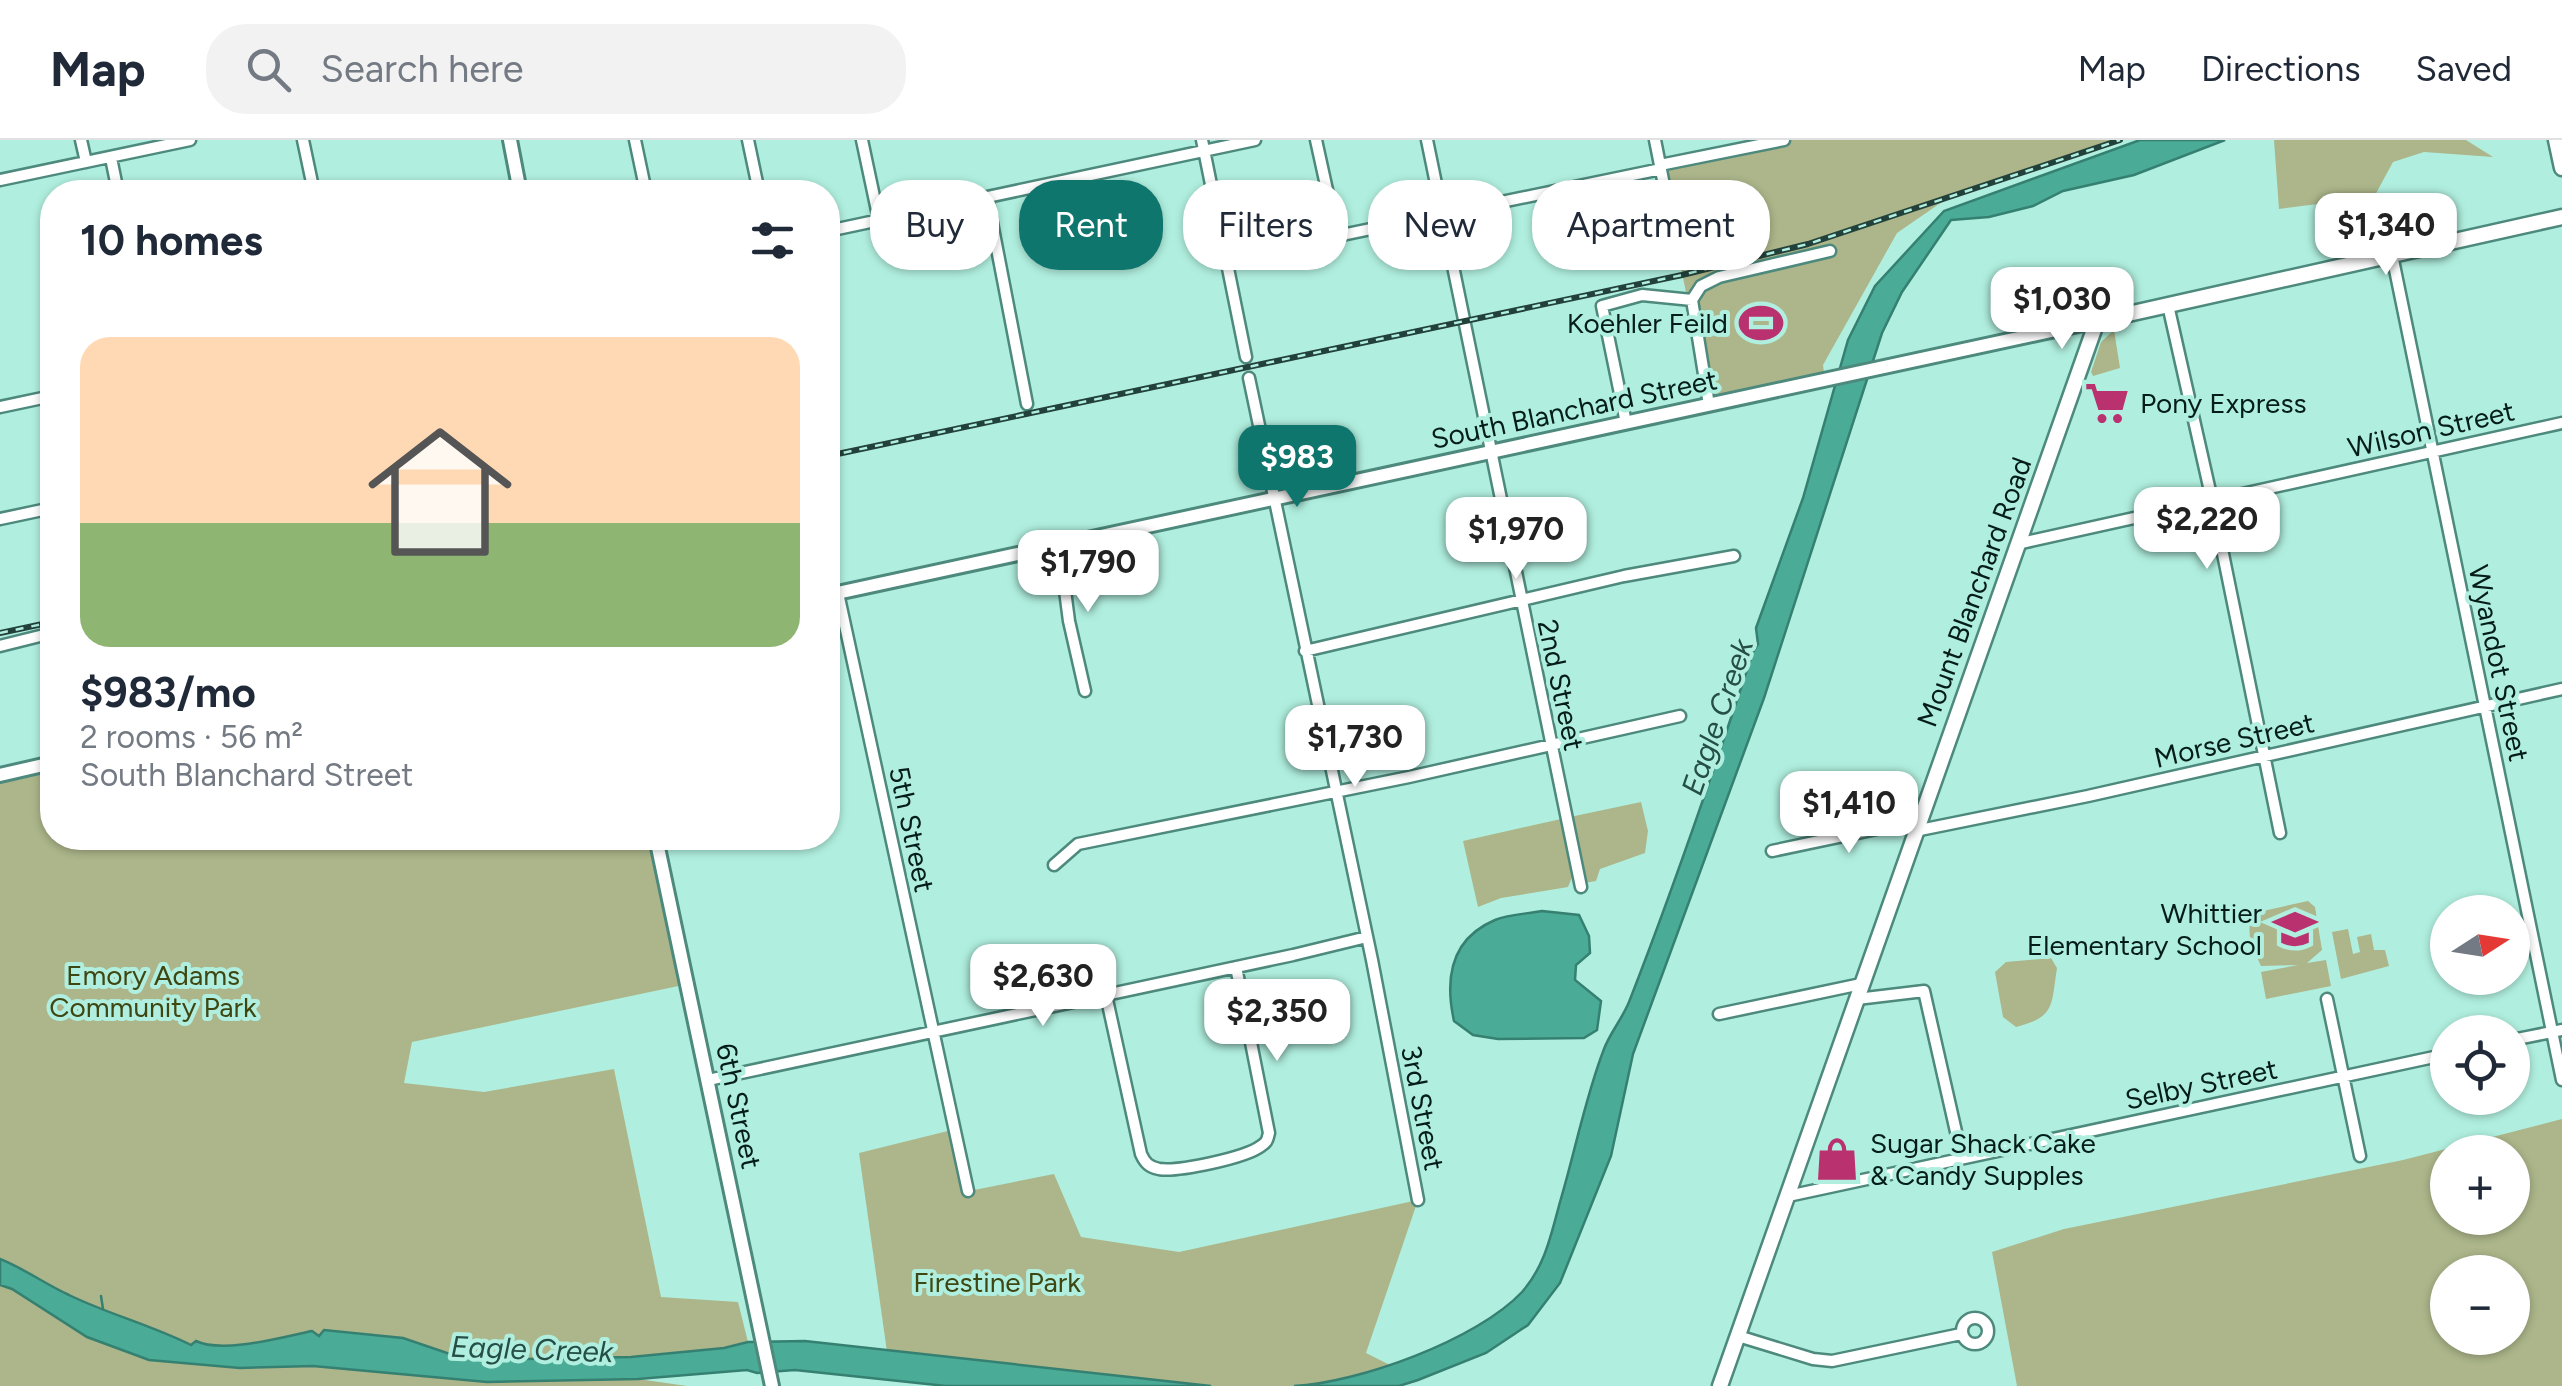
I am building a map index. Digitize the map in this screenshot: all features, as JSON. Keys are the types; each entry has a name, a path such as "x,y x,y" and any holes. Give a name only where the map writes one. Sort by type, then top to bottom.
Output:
{"main road":[{"path":"2556,140 2562,168"},
{"path":"2097,321 2562,216"},
{"name":"Mount Blanchard Road","path":"1720,1386 2097,321"}],"street":[{"path":"81,140 86,162"},
{"path":"0,180 190,140"},
{"path":"304,140 312,180"},
{"path":"510,140 518,180"},
{"path":"635,140 643,180"},
{"path":"748,140 756,180"},
{"path":"862,140 871,180"},
{"path":"999,194 1203,146 1255,140"},
{"path":"1316,140 1324,180"},
{"name":"2nd Street","path":"1427,140 1435,180"},
{"path":"1655,140 1663,180"},
{"path":"1512,199 1784,140"},
{"path":"1203,146 1210,180"},
{"path":"111,158 116,180"},
{"path":"840,228 870,222"},
{"path":"1709,405 1692,300 1701,286 1719,277 1830,250"},
{"name":"Wyandot Street","path":"2392,254 2557,1031 2562,1080"},
{"path":"999,263 1027,404"},
{"path":"1228,270 1246,357"},
{"name":"2nd Street","path":"1453,270 1581,887"},
{"path":"1626,423 1602,306 1642,294 1692,300"},
{"path":"2168,306 2280,833"},
{"name":"South Blanchard Street","path":"840,592 2097,321"},
{"name":"3rd Street","path":"1249,378 1418,1200"},
{"path":"0,408 40,399"},
{"name":"Wilson Street","path":"2017,544 2562,423"},
{"path":"0,519 40,511"},
{"path":"1059,545 1069,621 1085,691"},
{"path":"1306,650 1624,576 1734,556"},
{"name":"5th Street","path":"840,625 968,1191"},
{"path":"0,646 40,636"},
{"name":"Morse Street","path":"1772,851 2266,756 2562,689"},
{"path":"1054,865 1078,844 1680,716"},
{"path":"0,775 40,766"},
{"name":"6th Street","path":"659,850 771,1383"},
{"path":"708,1080 1366,936"},
{"path":"1106,995 1134,1132 1147,1164 1173,1169 1236,1156 1261,1146 1268,1139 1269,1125 1236,967"},
{"path":"1720,1014 1862,984"},
{"path":"1857,999 1924,990 1962,1158"},
{"path":"2327,999 2360,1156"},
{"path":"2530,1036 2557,1031"},
{"name":"Selby Street","path":"1788,1196 2430,1058"},
{"path":"1738,1336 1832,1361 1962,1334"}],"green space":[{"path":"1782,140 2120,140 1955,193 1897,233 1823,365 1825,380 1709,405 1681,270 1770,270 1770,180 1663,180 1660,165"},
{"path":"2274,140 2466,140 2493,157 2424,152 2393,162 2374,197 2279,209"},
{"path":"2114,330 2120,368 2093,376 2101,342"},
{"name":"Emory Adams Community Park","path":"40,767 40,850 659,850 688,984 412,1042 404,1083 484,1092 614,1069 661,1297 738,1302 748,1342 631,1357 525,1359 447,1353 403,1338 325,1330 319,1336 312,1331 334,1367 487,1382 638,1379 687,1386 0,1386 0,775"},
{"path":"1641,802 1648,831 1645,853 1600,869 1596,881 1584,883 1570,817"},
{"path":"1561,819 1573,875 1568,887 1501,898 1478,907 1463,841"},
{"path":"2308,901 2315,907 2322,950 2307,963 2326,960 2331,986 2266,999 2261,972 2298,965 2261,966 2250,942 2249,914"},
{"path":"2348,929 2353,954 2360,952 2357,937 2371,934 2374,950 2385,950 2389,966 2341,979 2332,932"},
{"path":"2051,958 2057,968 2049,1008 2038,1019 2016,1027 2003,1017 1995,972 2006,962"},
{"path":"2562,1119 2562,1386 2017,1386 1992,1252 2064,1229 2430,1153 2430,1235 2530,1235 2530,1135 2500,1135"},
{"name":"Firestine Park","path":"956,1129 969,1191 1054,1174 1081,1237 1179,1252 1418,1200 1366,1353 1404,1372 1350,1386 1080,1386 889,1366 859,1153"}],"shaded area":[{"path":"2140,140 2225,140 2134,175 2063,191 2033,206 1989,217 1951,220 1902,292 1882,333 1764,698 1633,1054 1611,1156 1560,1283 1528,1325 1486,1353 1418,1380 1399,1386 1294,1386 1382,1368 1447,1342 1502,1310 1522,1292 1542,1261 1597,1068 1629,1002 1678,872 1758,644 1756,628 1803,498 1848,340 1875,286 1944,211"},
{"path":"1542,911 1579,915 1589,936 1590,953 1576,965 1575,980 1601,1001 1597,1030 1584,1038 1498,1039 1473,1035 1454,1021 1451,1006 1451,976 1460,949 1480,928 1495,920"},
{"path":"0,1259 84,1302 191,1345 196,1341 237,1345 312,1331 319,1336 324,1330 403,1338 447,1353 525,1359 631,1357 748,1342 805,1341 1211,1386 946,1386 795,1370 487,1382 313,1366 240,1368 149,1360 87,1337 0,1285"}],"waterway":[{"path":"101,1296 103,1309"}],"railway":[{"path":"840,453 1682,275 1808,244 2120,140"},
{"path":"0,633 40,625"}],"place":[{"name":"Koehler Feild","path":"1761,323"},
{"name":"Pony Express","path":"2107,403"},
{"name":"Whittier Elementary School","path":"2295,929"},
{"name":"Sugar Shack Cake & Candy Supples","path":"1837,1159"}],"water label":[{"name":"Eagle Creek","path":"1717,717"},
{"name":"Eagle Creek","path":"532,1349"}]}
